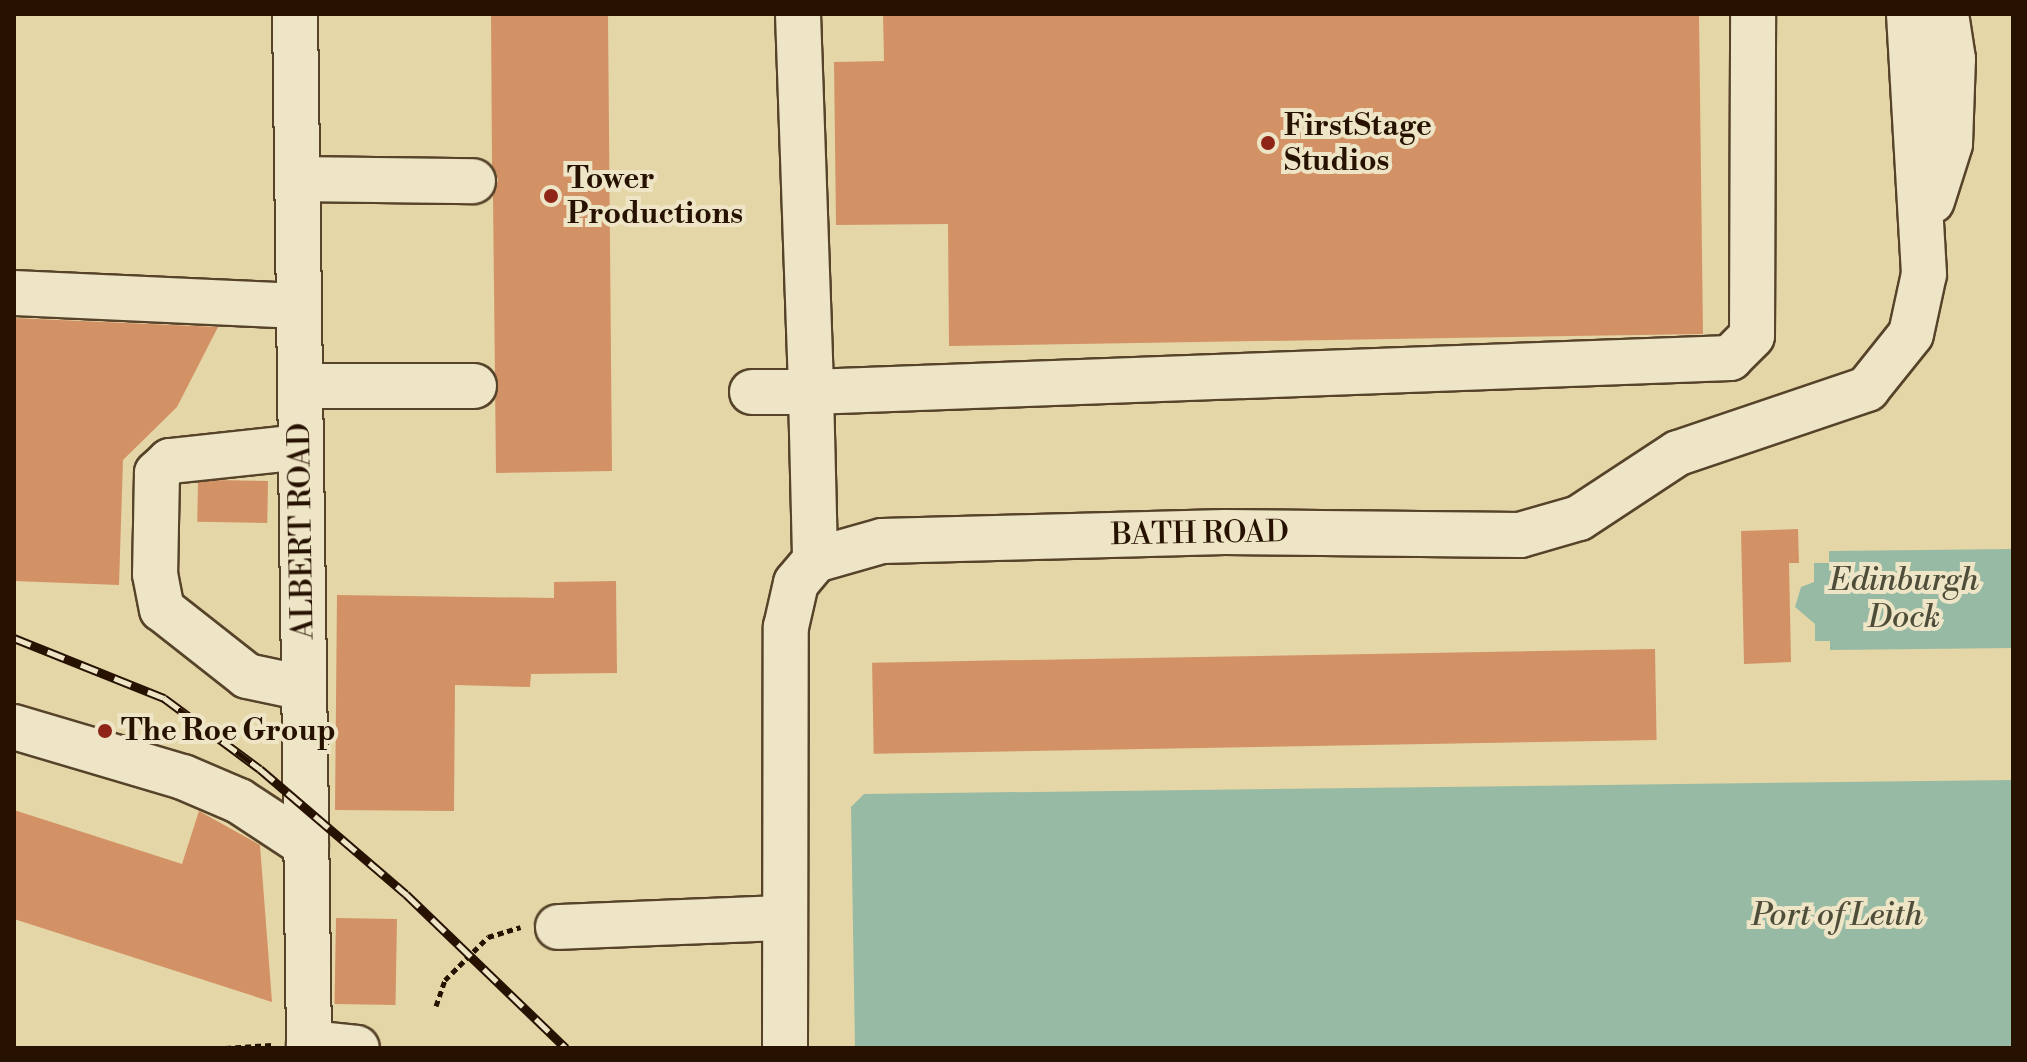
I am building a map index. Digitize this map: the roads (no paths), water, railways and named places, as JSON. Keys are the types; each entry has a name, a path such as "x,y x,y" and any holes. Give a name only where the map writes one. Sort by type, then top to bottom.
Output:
{"street":[{"name":"ALBERT ROAD","path":"295,14 309,1046"},
{"path":"785,1048 786,627 796,583 815,560 798,14"},
{"path":"752,392 1730,358 1752,336 1753,14"},
{"name":"BATH ROAD","path":"815,560 882,541 1225,532 1520,535 1579,518 1678,453 1867,389 1911,334 1924,274 1925,222 1909,14"},
{"name":"BATH ROAD","path":"1925,222 1950,144 1953,59 1946,14"},
{"path":"298,179 473,181"},
{"path":"14,293 299,306"},
{"path":"301,386 474,386"},
{"path":"301,447 170,461 157,473 155,574 162,609 247,676 304,688"},
{"path":"14,727 183,777 239,801 306,845"},
{"path":"558,927 784,918"},
{"path":"309,1046 357,1048"}],"water":[{"name":"Edinburgh Dock","path":"2013,549 2013,648 1830,650 1830,641 1815,641 1815,624 1795,607 1801,587 1814,582 1814,563 1829,563 1829,551"},
{"name":"Port of Leith","path":"2013,780 2013,1048 855,1048 851,807 864,794"}],"railway":[{"path":"14,638 164,698 260,769 406,894 566,1048"}],"place":[{"name":"FirstStage Studios","path":"1268,143"},
{"name":"Tower Productions","path":"551,196"},
{"name":"The Roe Group","path":"105,731"}]}
